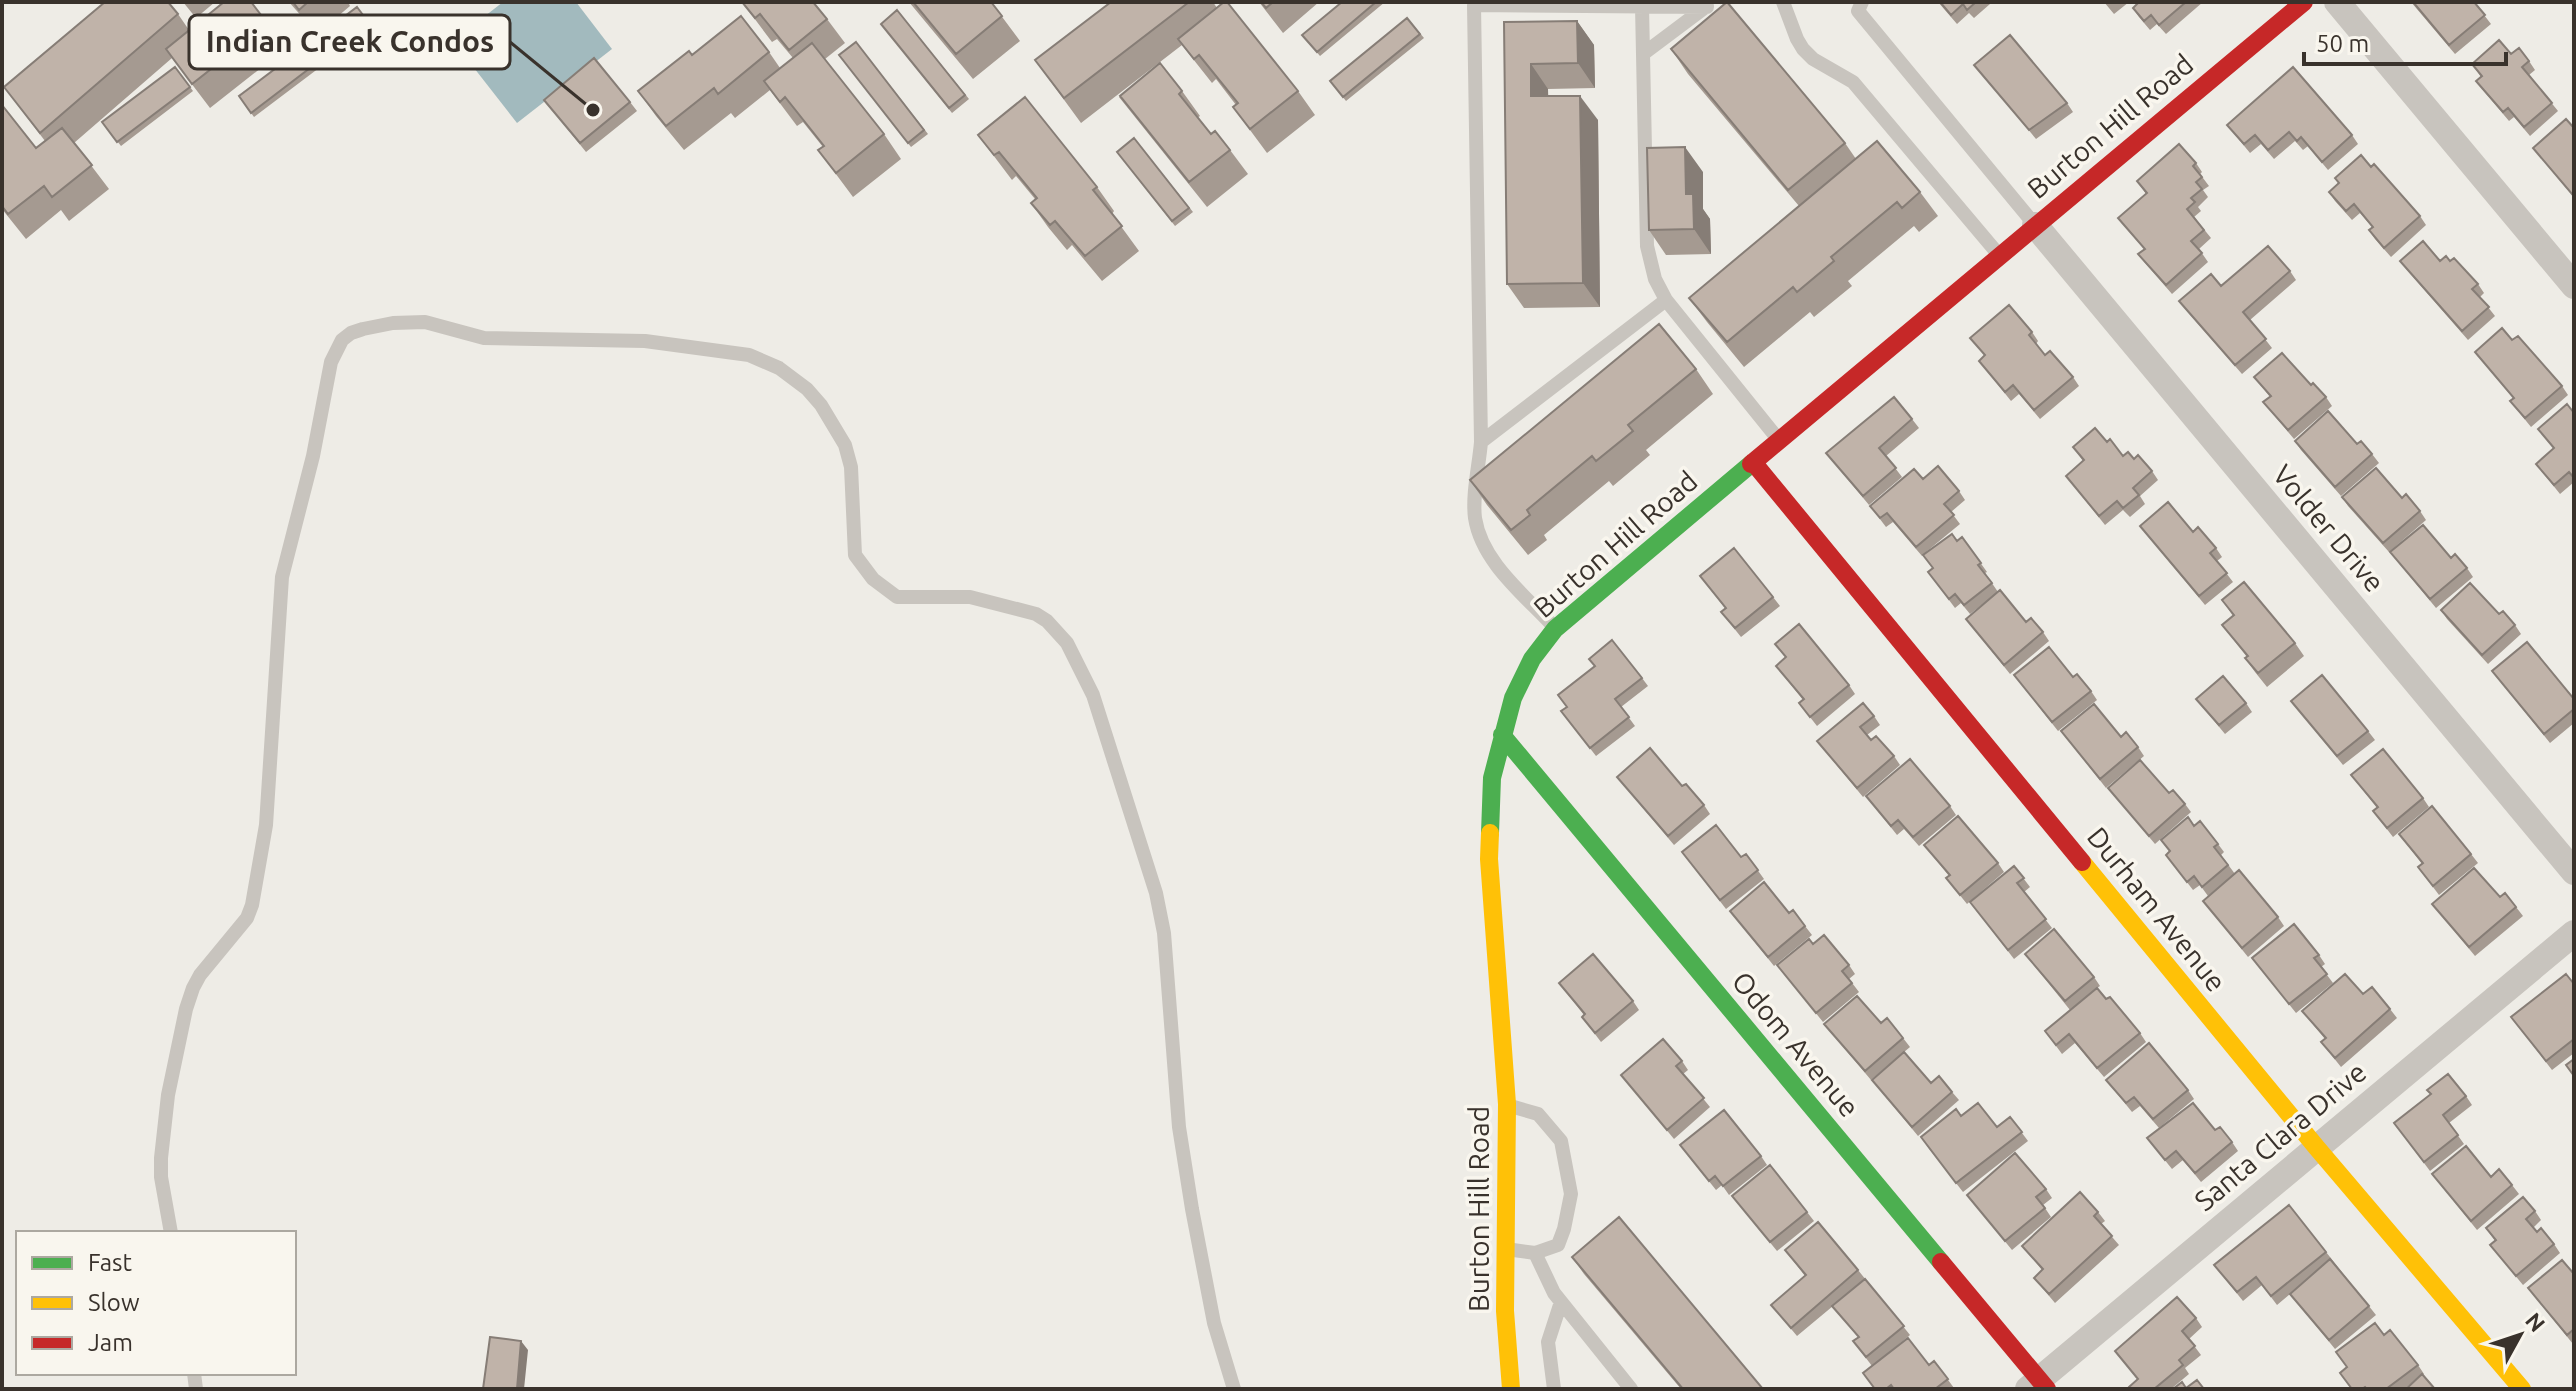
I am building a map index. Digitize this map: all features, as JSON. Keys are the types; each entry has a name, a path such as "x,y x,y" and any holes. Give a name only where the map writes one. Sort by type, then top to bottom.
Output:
{"street":[{"name":"Burton Hill Road","path":"1511,1389 1505,1311 1507,1104 1489,859 1492,778 1513,698 1532,659 1555,629 2304,2"},
{"path":"2337,2 2574,286"},
{"name":"Volder Drive","path":"2035,225 2574,872"},
{"name":"Durham Avenue","path":"1753,462 2317,1148 2522,1389"},
{"name":"Odom Avenue","path":"1502,735 2038,1386"},
{"name":"Santa Clara Drive","path":"2038,1386 2574,933"}],"lane":[{"path":"1783,2 1803,49 1813,59 1853,82 1999,255"},
{"path":"1862,2 1858,11 2035,225"},
{"path":"1555,629 1488,554 1475,515 1481,442 1474,5 1710,4"},
{"path":"1643,54 1710,4"},
{"path":"1642,6 1647,246 1655,279 1666,300 1779,441"},
{"path":"1481,442 1666,300"},
{"path":"171,1231 161,1177 168,1095 193,988 247,918 252,905 266,825 282,577 313,456 331,362 342,340 363,329 393,323 425,322 484,338 645,341 749,355 779,368 807,389 821,405 845,445 851,467 855,555 873,579 897,597 970,597 1036,614 1047,621 1067,643 1093,695 1162,920 1179,1127 1214,1323 1234,1389"},
{"path":"1506,1249 1535,1253 1558,1245 1571,1194 1561,1141 1538,1114 1507,1104"},
{"path":"1535,1253 1554,1293 1631,1389"},
{"path":"1554,1389 1548,1342 1561,1302"}],"water":[{"path":"503,2 576,2 612,49 517,123 453,41"}],"building":[{"path":"105,2 168,2 178,14 40,133 4,87"},
{"path":"224,2 251,2 268,24 192,84 166,49"},
{"path":"293,2 308,2 299,10"},
{"path":"742,2 813,2 827,19 789,50 760,14 755,18"},
{"path":"913,2 991,2 1002,16 956,54"},
{"path":"1111,2 1189,2 1064,98 1035,60"},
{"path":"1224,2 1298,91 1250,129 1233,107 1238,103 1199,55 1194,59 1178,39"},
{"path":"1342,2 1376,2 1317,52 1302,35"},
{"path":"1727,2 1845,143 1788,190 1671,49"},
{"path":"1940,2 1976,2 1967,10 1963,4 1951,15"},
{"path":"2139,2 2186,2 2159,25 2151,15 2144,21 2133,8"},
{"path":"2413,2 2474,2 2485,15 2449,45"},
{"path":"357,7 369,23 251,113 239,96"},
{"path":"897,10 965,95 949,108 881,24"},
{"path":"741,16 769,52 718,94 714,88 666,126 638,91 689,51 692,55"},
{"path":"1407,18 1420,34 1343,97 1330,81"},
{"path":"1577,21 1578,63 1531,64 1531,96 1580,96 1583,283 1507,284 1504,22"},
{"path":"2010,35 2067,103 2029,130 1974,65"},
{"path":"2499,40 2511,54 2519,48 2529,61 2522,67 2552,103 2524,127 2508,108 2503,112 2476,81 2482,76 2472,64"},
{"path":"856,42 924,130 908,143 839,55"},
{"path":"812,43 884,134 836,173 818,150 824,146 785,97 780,102 764,81"},
{"path":"594,58 630,102 580,143 544,100"},
{"path":"1160,63 1182,91 1179,94 1211,134 1215,131 1230,150 1189,182 1120,96"},
{"path":"175,67 190,87 117,142 102,122"},
{"path":"2293,67 2352,135 2322,162 2301,137 2297,141 2289,132 2268,150 2255,135 2244,144 2227,125"},
{"path":"1025,97 1097,187 1093,190 1122,226 1085,256 1055,221 1050,225 1031,203 1037,198 999,152 994,155 978,135"},
{"path":"2,105 36,148 62,128 92,165 52,197 44,186 8,214 2,206"},
{"path":"2566,119 2574,128 2572,194 2533,148"},
{"path":"1134,138 1189,208 1172,221 1117,152"},
{"path":"1877,141 1920,192 1902,208 1897,202 1831,257 1834,261 1797,292 1793,287 1727,342 1689,298"},
{"path":"2179,144 2196,163 2193,166 2202,177 2196,182 2202,189 2191,198 2195,202 2187,209 2204,230 2191,241 2202,253 2166,285 2138,254 2145,249 2118,218 2147,193 2137,181"},
{"path":"1685,147 1686,194 1693,194 1694,229 1649,230 1647,148"},
{"path":"2361,155 2371,167 2374,164 2420,216 2384,248 2369,230 2373,227 2354,204 2346,211 2329,192 2339,183 2335,178"},
{"path":"2423,241 2440,261 2446,256 2450,261 2454,258 2478,284 2472,289 2489,307 2462,331 2400,261"},
{"path":"2268,246 2290,271 2243,312 2266,339 2235,365 2179,301 2211,274 2221,286"},
{"path":"2009,305 2032,332 2029,335 2045,355 2050,351 2073,377 2034,410 2013,385 2005,392 1979,361 1985,355 1970,338"},
{"path":"1659,324 1696,369 1628,425 1633,431 1596,461 1592,456 1527,510 1530,515 1511,530 1470,480"},
{"path":"2502,328 2512,340 2518,336 2562,386 2525,418 2510,401 2514,398 2475,352"},
{"path":"2282,353 2326,397 2288,430 2263,402 2271,396 2254,377"},
{"path":"1894,397 1912,419 1879,448 1896,468 1863,496 1826,453"},
{"path":"2567,404 2574,413 2574,478 2569,472 2554,485 2536,464 2554,448 2538,429"},
{"path":"2328,411 2357,444 2361,441 2372,454 2335,487 2295,441"},
{"path":"2095,428 2107,442 2110,439 2123,456 2128,452 2134,459 2138,455 2152,471 2133,488 2139,495 2123,508 2117,501 2099,516 2066,476 2084,460 2073,447"},
{"path":"1938,466 1959,491 1944,504 1954,515 1916,547 1887,513 1880,518 1870,506 1914,469 1923,479"},
{"path":"2376,468 2402,498 2406,494 2420,511 2383,543 2342,497"},
{"path":"2168,502 2193,532 2198,527 2216,548 2210,553 2227,573 2199,596 2140,526"},
{"path":"2423,525 2451,558 2455,554 2467,568 2430,599 2390,552"},
{"path":"1952,534 1957,541 1962,537 1992,583 1964,605 1955,594 1949,599 1928,572 1933,568 1923,555"},
{"path":"1734,548 1773,597 1735,628 1721,612 1726,608 1700,576"},
{"path":"2244,582 2295,643 2258,673 2222,625 2234,615 2222,600"},
{"path":"2470,583 2499,614 2503,611 2515,625 2482,655 2441,610"},
{"path":"2000,590 2026,622 2031,618 2043,632 2004,665 1966,619"},
{"path":"1799,624 1849,685 1810,717 1799,703 1804,699 1776,666 1786,657 1775,644"},
{"path":"1612,640 1642,678 1615,699 1629,717 1590,748 1561,711 1567,707 1558,695 1595,666 1589,659"},
{"path":"2527,642 2574,699 2574,709 2544,734 2492,671"},
{"path":"2049,647 2073,677 2077,674 2091,691 2052,722 2014,675"},
{"path":"2322,675 2368,731 2337,756 2291,701"},
{"path":"2223,676 2246,703 2219,725 2196,699"},
{"path":"1863,703 1874,716 1860,727 1871,740 1876,736 1894,756 1857,788 1817,741"},
{"path":"2094,704 2121,737 2126,732 2138,747 2100,779 2061,731"},
{"path":"1650,748 1682,786 1686,784 1704,805 1668,836 1617,777"},
{"path":"2383,749 2423,798 2387,828 2373,811 2378,807 2351,775"},
{"path":"1910,759 1950,806 1913,837 1898,820 1891,826 1866,796"},
{"path":"2140,760 2169,793 2173,790 2185,804 2149,836 2108,788"},
{"path":"2432,806 2471,854 2433,886 2418,867 2423,863 2399,834"},
{"path":"1958,816 1998,863 1960,895 1946,878 1950,875 1924,845"},
{"path":"2188,817 2194,826 2200,821 2218,844 2214,847 2228,865 2202,887 2194,876 2187,882 2166,855 2170,851 2161,840"},
{"path":"1716,825 1741,857 1746,854 1758,870 1720,900 1682,852"},
{"path":"2014,866 2024,878 2017,883 2046,919 2008,950 1970,902"},
{"path":"2474,868 2500,897 2505,893 2516,907 2469,947 2432,904"},
{"path":"2239,870 2278,917 2242,948 2203,901"},
{"path":"1764,882 1789,913 1793,910 1805,926 1768,957 1730,911"},
{"path":"2294,924 2319,955 2314,958 2327,974 2289,1004 2252,958"},
{"path":"2054,929 2094,977 2065,1001 2025,954"},
{"path":"1824,935 1849,965 1842,971 1852,983 1816,1013 1777,965 1809,939 1813,944"},
{"path":"1593,954 1633,1001 1595,1033 1582,1017 1585,1014 1559,983"},
{"path":"2345,974 2363,994 2372,987 2390,1009 2335,1058 2321,1042 2326,1038 2302,1011"},
{"path":"2566,974 2574,984 2574,1039 2546,1061 2511,1017"},
{"path":"2097,988 2106,999 2110,997 2140,1033 2097,1068 2069,1034 2056,1045 2045,1031"},
{"path":"1857,996 1881,1023 1887,1018 1903,1038 1865,1071 1824,1024"},
{"path":"1663,1039 1682,1061 1676,1066 1704,1098 1667,1130 1621,1075"},
{"path":"2149,1043 2188,1090 2153,1119 2134,1097 2126,1103 2106,1080"},
{"path":"1904,1052 1931,1083 1939,1076 1952,1092 1912,1127 1872,1080"},
{"path":"2574,1059 2574,1076 2566,1065"},
{"path":"2448,1074 2466,1096 2443,1115 2458,1135 2424,1162 2394,1123 2431,1094 2427,1090"},
{"path":"1978,1103 1997,1127 2010,1117 2022,1132 1956,1183 1921,1137 1956,1109 1961,1116"},
{"path":"2193,1103 2215,1130 2220,1127 2232,1142 2195,1173 2176,1151 2165,1160 2147,1138"},
{"path":"1724,1110 1761,1156 1723,1186 1715,1176 1709,1181 1680,1145"},
{"path":"2466,1146 2491,1177 2499,1169 2512,1185 2471,1221 2432,1174"},
{"path":"2015,1153 2046,1189 2036,1197 2045,1208 2005,1241 1967,1195"},
{"path":"1770,1165 1807,1212 1770,1242 1732,1196"},
{"path":"2080,1192 2098,1212 2094,1216 2112,1236 2049,1294 2034,1278 2043,1269 2022,1246"},
{"path":"2523,1197 2535,1211 2526,1219 2537,1232 2541,1228 2554,1244 2516,1276 2490,1245 2496,1240 2486,1228"},
{"path":"2289,1205 2326,1252 2271,1296 2256,1277 2237,1292 2214,1265"},
{"path":"1619,1217 1763,1389 1683,1389 1572,1257"},
{"path":"1818,1222 1858,1270 1791,1328 1771,1305 1806,1275 1785,1250"},
{"path":"2330,1259 2369,1306 2329,1340 2290,1294"},
{"path":"2562,1260 2574,1274 2574,1329 2567,1335 2528,1288"},
{"path":"1865,1279 1904,1326 1866,1357 1853,1341 1859,1337 1832,1306"},
{"path":"2177,1297 2196,1318 2182,1331 2195,1346 2179,1360 2183,1365 2154,1389 2130,1389 2138,1379 2115,1351"},
{"path":"2375,1323 2384,1335 2390,1330 2418,1365 2386,1389 2352,1389 2340,1373 2347,1367 2336,1352"},
{"path":"490,1337 521,1341 517,1389 483,1389"},
{"path":"1908,1338 1929,1365 1934,1361 1948,1379 1935,1389 1894,1389 1891,1385 1886,1389 1875,1389 1863,1373"},
{"path":"2422,1374 2435,1389 2406,1389"},
{"path":"2197,1380 2204,1389 2173,1389 2182,1382 2186,1388"}],"traffic: fast":[{"path":"1490,833 1492,778 1513,698 1532,659 1555,629 1751,464"},
{"path":"1502,735 1941,1262"}],"traffic: slow":[{"path":"1490,833 1489,859 1507,1104 1505,1311 1511,1389"},
{"path":"2082,862 2317,1148 2522,1389"}],"traffic: jam":[{"path":"1751,464 2304,2"},
{"path":"1753,462 2082,862"},
{"path":"1941,1262 2047,1389"}],"place":[{"name":"Indian Creek Condos","path":"593,110"}]}
